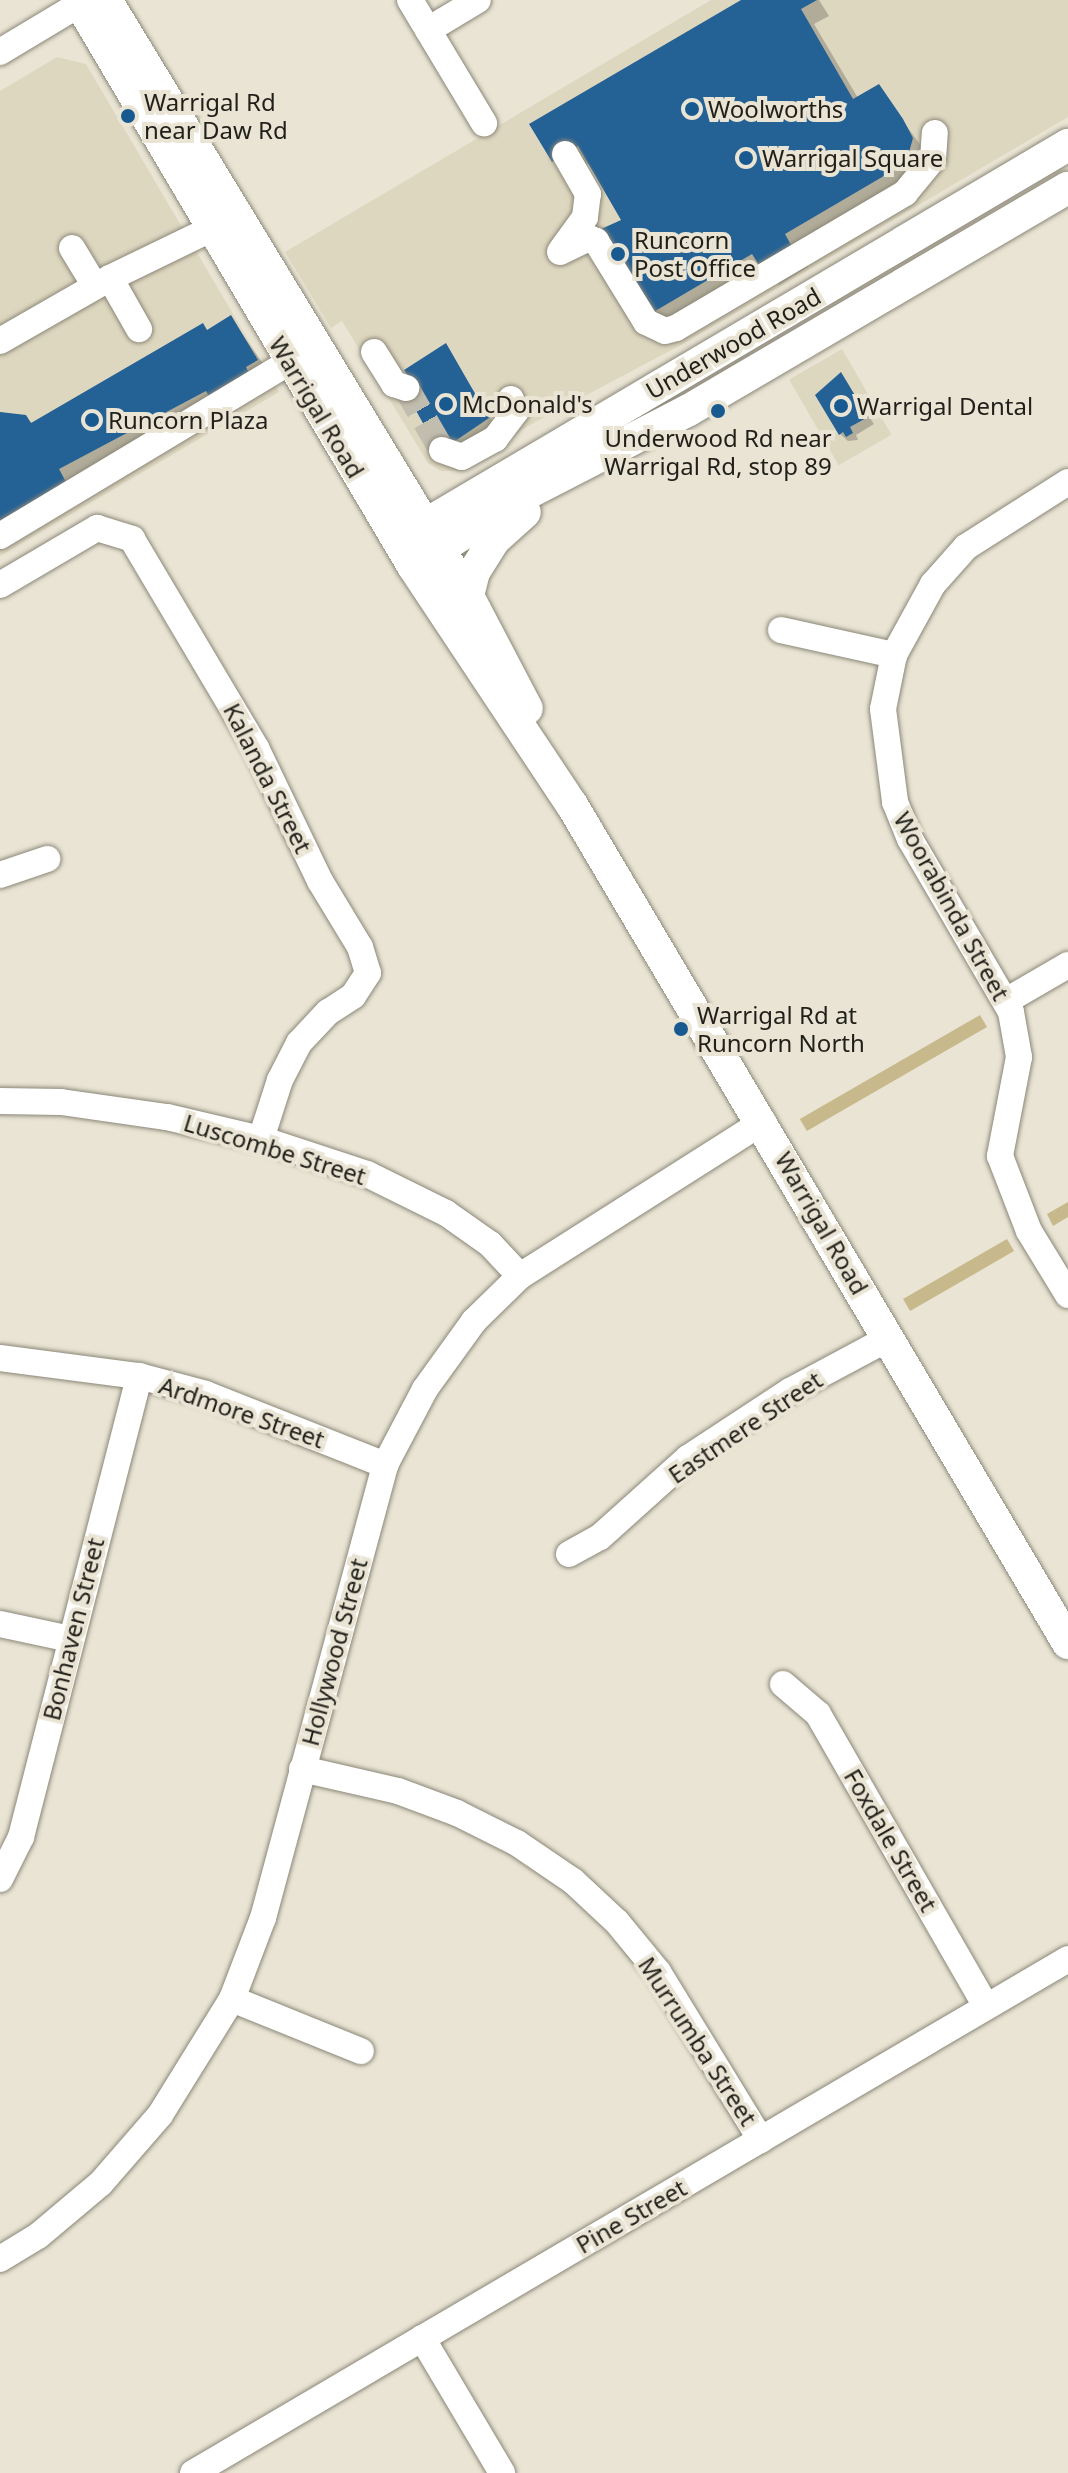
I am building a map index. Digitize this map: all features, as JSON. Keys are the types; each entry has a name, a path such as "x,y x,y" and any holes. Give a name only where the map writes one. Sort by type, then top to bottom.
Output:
{"main road":[{"name":"Warrigal Road","path":"88,1 419,545 763,1122 1068,1643"},
{"name":"Underwood Road","path":"419,545 729,346 1068,145"},
{"name":"Underwood Road","path":"419,545 599,459 746,377 1058,194"},
{"name":"Warrigal Road","path":"224,221 290,362 419,545 468,596 498,647 572,805"},
{"path":"729,346 746,377"},
{"name":"Underwood Road","path":"468,596 474,572 495,539 599,459"}],"street":[{"path":"410,0 484,123"},
{"path":"428,30 478,0"},
{"path":"0,52 88,1"},
{"path":"565,154 588,194 585,217 560,252 577,241 596,241 646,322 665,331 905,193 933,159 935,133"},
{"path":"1028,169 1058,194"},
{"path":"0,341 102,282 224,221"},
{"path":"72,248 139,329"},
{"path":"374,352 394,384 406,388"},
{"path":"0,536 290,362"},
{"path":"442,450 462,457 495,439 516,411 511,399"},
{"name":"Woorabinda Street","path":"1068,482 966,547 917,607 894,655 883,709 895,802 910,839 1006,1001 1018,1032 1019,1057 1000,1156 1029,1231 1068,1295"},
{"name":"Kalanda Street","path":"0,585 97,528 132,539 256,748 320,881 360,947 368,973 353,996 328,1012 299,1043 280,1080 261,1139"},
{"path":"781,630 894,655"},
{"path":"0,875 47,859"},
{"path":"1006,1001 1068,965"},
{"name":"Luscombe Street","path":"0,1101 61,1102 167,1117 261,1139 367,1174 446,1213 490,1244 520,1276"},
{"name":"Hollywood Street","path":"0,2259 38,2236 101,2183 160,2115 232,1999 263,1918 385,1465 425,1389 474,1321 520,1276 763,1122"},
{"name":"Eastmere Street","path":"569,1554 600,1537 688,1458 790,1391 889,1338"},
{"name":"Ardmore Street","path":"0,1358 139,1376 206,1394 385,1465"},
{"name":"Bonhaven Street","path":"0,1879 21,1837 139,1376"},
{"path":"0,1624 70,1639"},
{"name":"Foxdale Street","path":"783,1684 818,1714 986,2006"},
{"name":"Murrumba Street","path":"302,1769 398,1791 457,1813 517,1843 573,1881 617,1922 658,1972 761,2140"},
{"name":"Pine Street","path":"193,2473 1068,1959"},
{"path":"232,1999 361,2051"},
{"path":"422,2338 502,2473"}],"shaded area":[{"path":"711,0 1068,0 1068,117 681,345 526,427 467,470 441,471 428,463 342,321 331,328 285,252"},
{"path":"57,57 86,64 279,392 0,556 0,91"},
{"path":"842,349 892,435 839,465 789,380"},
{"path":"980,1015 987,1027 807,1131 800,1119"},
{"path":"1068,1202 1068,1217 1053,1226 1047,1214"},
{"path":"1007,1239 1014,1251 910,1311 903,1299"}],"building":[{"name":"Warrigal Square","path":"741,0 817,0 801,9 853,99 879,84 903,119 913,138 906,163 785,234 795,252 763,271 752,254 645,317 599,230 621,220 578,146 552,162 529,124"},
{"name":"Runcorn Plaza","path":"231,315 258,360 246,367 250,375 210,398 206,391 59,469 66,482 0,527 0,412 26,415 31,423 203,323 207,330"},
{"name":"McDonald's","path":"446,343 489,418 439,452 404,389 413,384 404,370"},
{"name":"Warrigal Dental","path":"841,372 868,417 850,427 853,433 846,437 843,432 839,435 815,395"}],"tunnel":[{"path":"406,388 442,450"}],"place":[{"name":"Woolworths","path":"692,109"},
{"name":"Warrigal Rd near Daw Rd","path":"128,116"},
{"name":"Warrigal Square","path":"746,158"},
{"name":"Runcorn Post Office","path":"618,254"},
{"name":"McDonald's","path":"446,404"},
{"name":"Warrigal Dental","path":"841,406"},
{"name":"Underwood Rd near Warrigal Rd, stop 89","path":"718,411"},
{"name":"Runcorn Plaza","path":"92,420"},
{"name":"Warrigal Rd at Runcorn North","path":"681,1029"}]}
